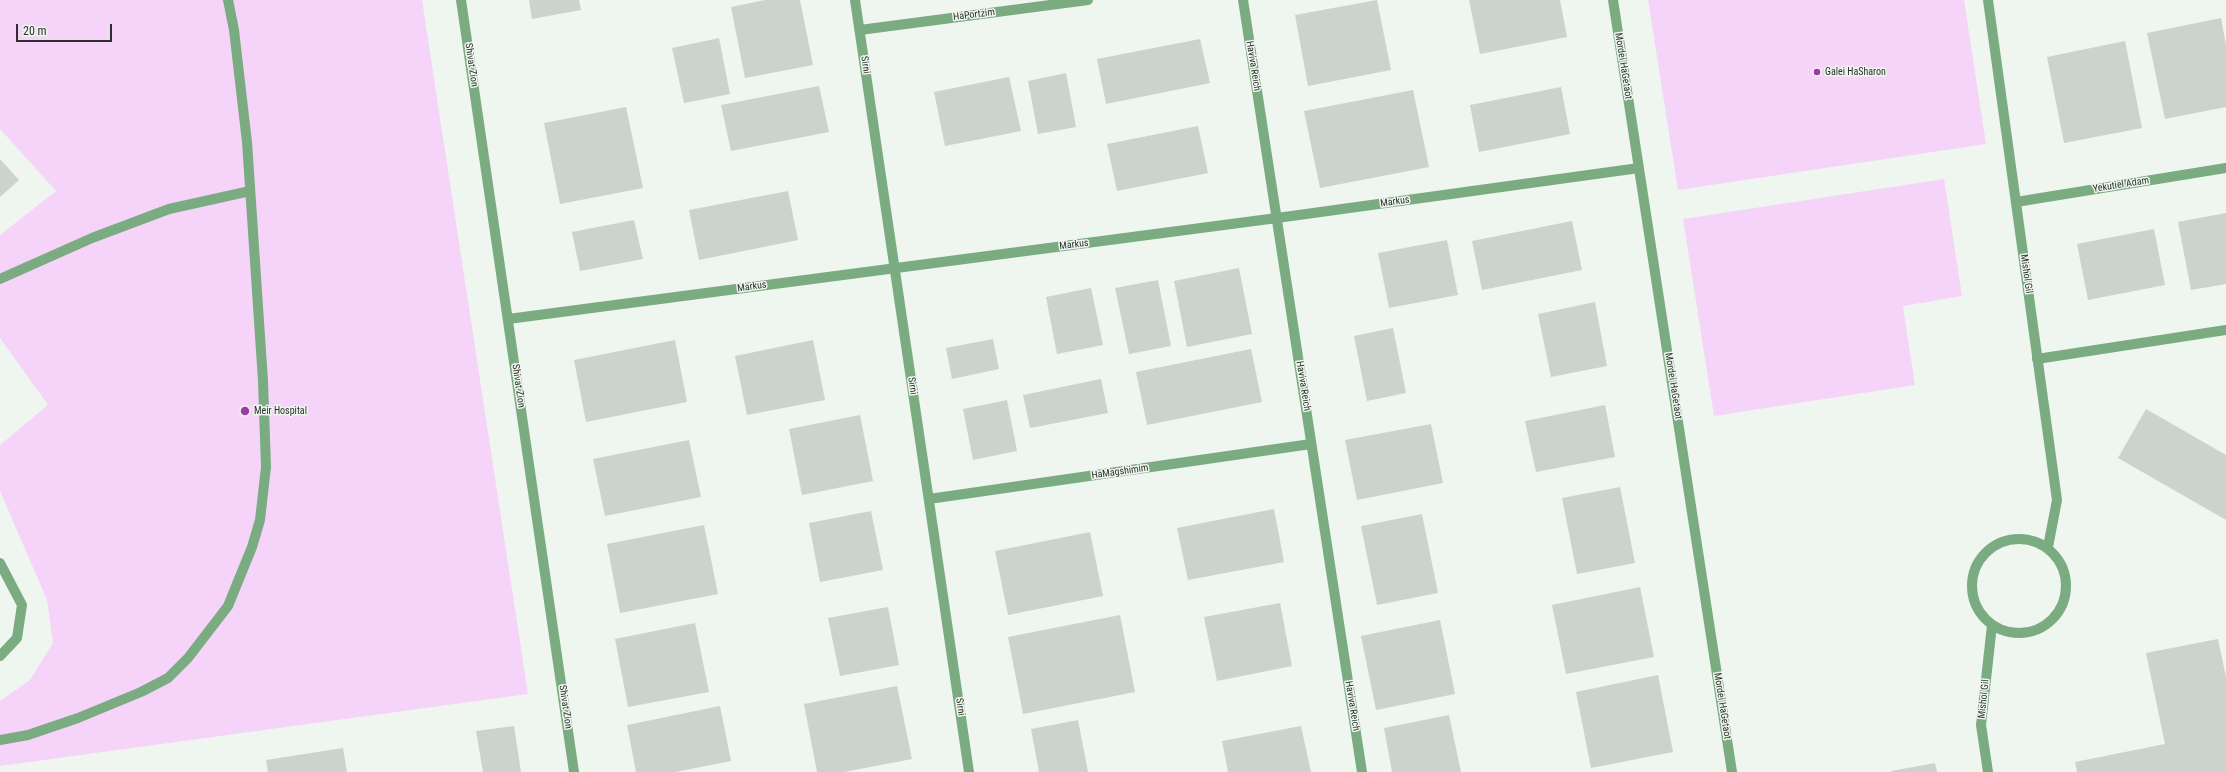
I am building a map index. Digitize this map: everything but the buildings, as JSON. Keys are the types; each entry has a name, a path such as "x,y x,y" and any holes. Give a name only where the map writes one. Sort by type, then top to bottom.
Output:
{"street":[{"path":"0,740 28,735 78,718 141,692 168,678 188,658 228,606 252,547 260,520 266,468 263,381 247,142 234,30 228,0"},
{"name":"Shivat Zion","path":"461,0 574,772"},
{"name":"Sirni","path":"855,0 969,772"},
{"name":"HaPortzim","path":"860,30 1088,0"},
{"name":"Haviva Reich","path":"1243,0 1362,772"},
{"name":"Mordei HaGetaot","path":"1613,0 1732,772"},
{"name":"Mishol Gil","path":"1988,0 2057,500 2048,547"},
{"name":"Markus","path":"508,319 1277,218 1639,168"},
{"name":"Yekutiel Adam","path":"2016,202 2226,168"},
{"path":"0,279 78,244 169,209 250,191"},
{"path":"2038,359 2226,330"},
{"name":"HaMagshimim","path":"929,499 1312,444"},
{"path":"2019,538 2034,540 2048,547 2059,559 2066,574 2067,591 2063,606 2053,620 2040,629 2024,634 2007,632 1992,625 1981,614 1974,601 1971,586 1974,572 1980,558 2004,540 2019,538"},
{"path":"0,563 22,605 17,638 0,656"},
{"name":"Mishol Gil","path":"1988,772 1981,725 1992,625"}],"shaded area":[{"name":"Meir Hospital","path":"0,0 422,0 528,694 0,766 0,701 30,680 53,643 47,600 0,491 0,445 48,405 0,338 0,235 56,191 0,129"},
{"name":"Galei HaSharon","path":"1648,0 1964,0 1986,144 1678,190"},
{"path":"1944,179 1962,296 1903,306 1915,385 1714,416 1683,219"}],"place":[{"name":"Galei HaSharon","path":"1817,72"},
{"name":"Meir Hospital","path":"245,411"}]}
